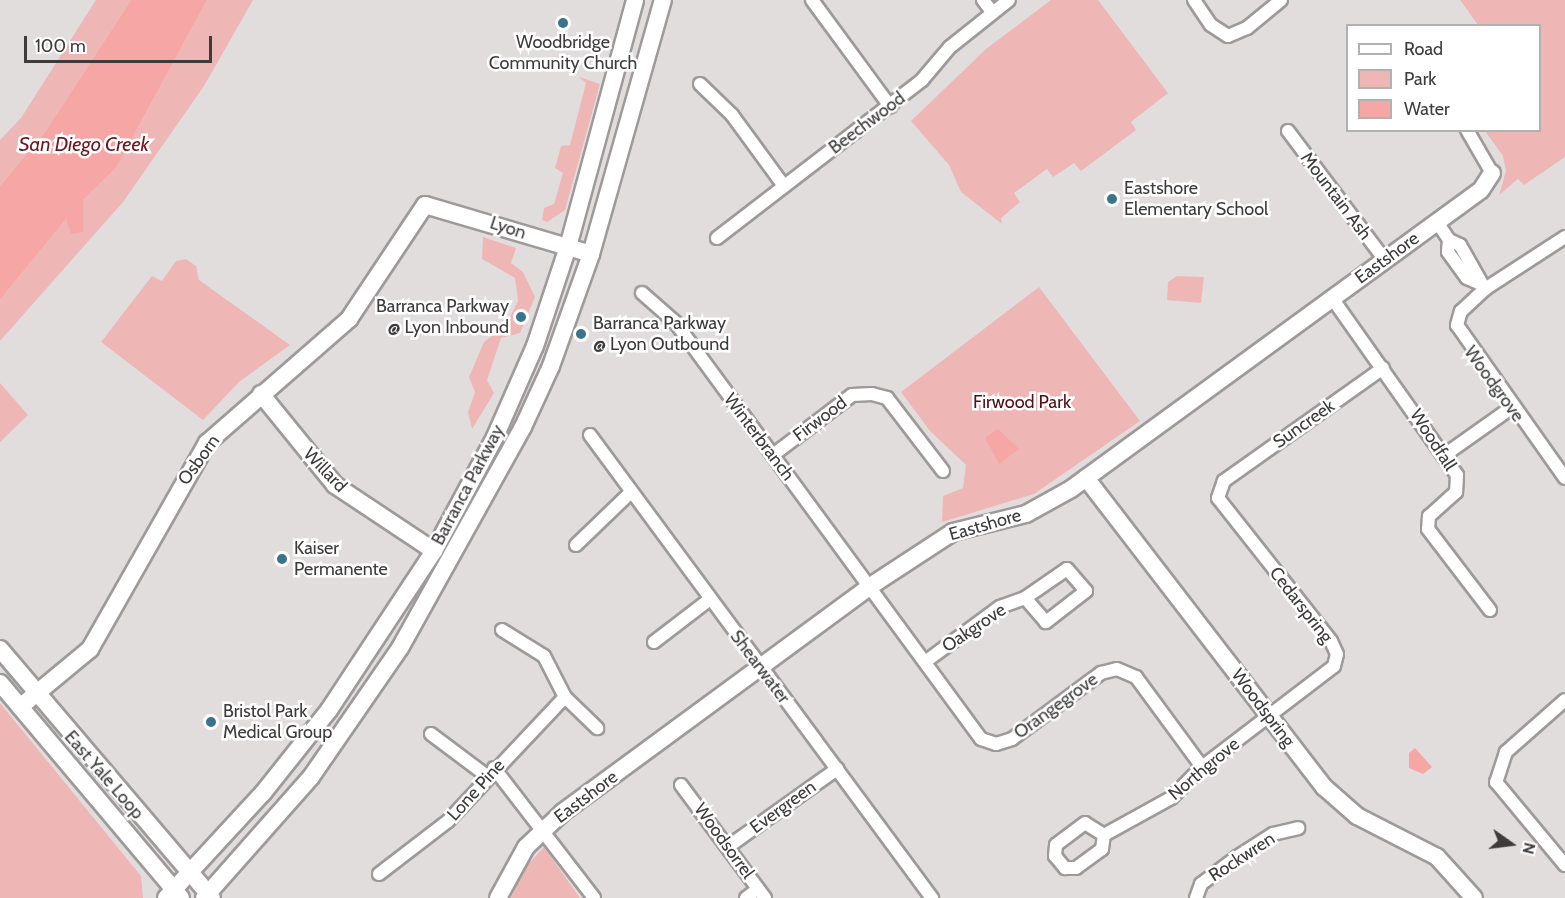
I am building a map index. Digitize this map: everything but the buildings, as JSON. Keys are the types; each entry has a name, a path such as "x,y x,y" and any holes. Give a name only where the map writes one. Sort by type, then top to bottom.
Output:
{"street":[{"name":"Barranca Parkway","path":"174,895 329,710 434,551 495,437 535,346 568,247 635,0"},
{"name":"Barranca Parkway","path":"208,897 311,777 400,648 523,427 551,366 591,254 663,0"},
{"path":"812,0 890,106"},
{"path":"983,0 993,12"},
{"name":"Beechwood","path":"717,238 890,106 1009,0"},
{"path":"1194,0 1211,25 1228,36 1247,28 1281,0"},
{"path":"700,84 732,115 783,186"},
{"name":"Mountain Ash","path":"1288,131 1385,260"},
{"path":"1468,132 1492,173"},
{"name":"Eastshore","path":"498,898 526,847 544,830 870,587 942,537 1026,514 1086,478 1481,190 1492,173"},
{"name":"Lyon","path":"425,205 591,254"},
{"name":"Osborn","path":"20,707 38,696 90,649 207,443 349,319 425,205"},
{"path":"1437,222 1449,240 1448,252 1467,278 1483,286 1565,237"},
{"name":"Woodgrove","path":"1483,286 1461,311 1456,325 1511,408 1565,478"},
{"name":"Winterbranch","path":"642,293 675,322 870,587"},
{"name":"Woodfall","path":"1332,298 1446,454 1457,474 1456,492 1429,516 1428,529 1490,610"},
{"name":"Suncreek","path":"1224,481 1383,368"},
{"name":"Willard","path":"261,394 335,485 434,551"},
{"name":"Firwood","path":"773,455 852,395 872,394 887,398 943,471"},
{"path":"1446,454 1511,408"},
{"name":"Shearwater","path":"590,435 932,898"},
{"name":"Woodspring","path":"1086,478 1269,716 1338,800 1357,816 1437,857 1474,898"},
{"name":"Cedarspring","path":"1224,481 1218,498 1337,654 1329,671 1269,716"},
{"path":"576,544 631,492"},
{"name":"Oakgrove","path":"925,662 1000,607 1025,598 1067,569 1086,591 1046,622 1025,598"},
{"name":"Orangegrove","path":"870,587 974,731 996,744 1012,739 1101,673 1125,672 1136,677 1202,767"},
{"path":"654,642 710,600"},
{"path":"502,630 544,656 565,697 597,728"},
{"name":"East Yale Loop","path":"0,649 191,873 208,897"},
{"name":"East Yale Loop","path":"0,683 174,895"},
{"name":"Lone Pine","path":"379,874 448,821 491,772 565,697"},
{"path":"1565,700 1506,752 1496,772 1503,797 1565,865"},
{"name":"Northgrove","path":"1104,835 1171,798 1202,767 1269,716"},
{"path":"431,734 491,772 544,830 594,898"},
{"name":"Evergreen","path":"729,846 837,769"},
{"name":"Woodsorrel","path":"681,785 729,846 762,894"},
{"name":"Rockwren","path":"1196,898 1201,884 1237,857 1274,834 1298,828"},
{"path":"746,898 762,894"}],"green space":[{"path":"96,0 131,0 45,132 0,186 0,140 21,118"},
{"path":"207,0 253,0 204,86 123,202 0,341 0,300 66,219 83,232 83,200 116,168"},
{"path":"1051,0 1098,0 1168,93 1131,122 1136,130 1081,171 1074,163 1053,177 1047,169 1014,193 1020,202 1001,218 1002,224 961,192 949,165 911,121 986,49"},
{"path":"1460,0 1565,0 1565,157 1524,185 1518,179 1499,195 1506,171 1503,156 1486,132 1541,132 1541,24 1477,24"},
{"path":"579,77 600,84 565,210 547,222 542,220 544,208 554,204 563,173 555,168 561,146 570,145 586,83"},
{"path":"483,237 516,248 511,263 523,272 535,297 520,333 501,338 487,380 494,393 472,429 468,412 475,392 469,377 484,342 505,326 518,301 515,278 482,259"},
{"path":"186,259 196,266 199,280 290,345 239,382 203,420 101,342 152,276 162,281 176,261"},
{"path":"1177,276 1204,277 1201,303 1167,300 1168,282"},
{"name":"Firwood Park","path":"1039,287 1140,421 1034,494 942,522 943,496 963,488 966,465 930,431 901,392"},
{"path":"0,383 28,415 0,442"},
{"path":"0,703 141,876 143,898 0,898"},
{"path":"544,847 580,898 511,898 523,870"}],"water":[{"name":"San Diego Creek","path":"131,0 207,0 116,168 83,200 83,232 71,234 66,219 0,300 0,186 45,132"},
{"path":"998,429 1019,449 999,464 985,438"},
{"path":"1415,748 1432,767 1423,774 1409,768 1409,753"}],"place":[{"name":"Woodbridge Community Church","path":"563,23"},
{"name":"Eastshore Elementary School","path":"1112,199"},
{"name":"Barranca Parkway @ Lyon Inbound","path":"521,317"},
{"name":"Barranca Parkway @ Lyon Outbound","path":"581,334"},
{"name":"Kaiser Permanente","path":"282,559"},
{"name":"Bristol Park Medical Group","path":"211,722"}]}
